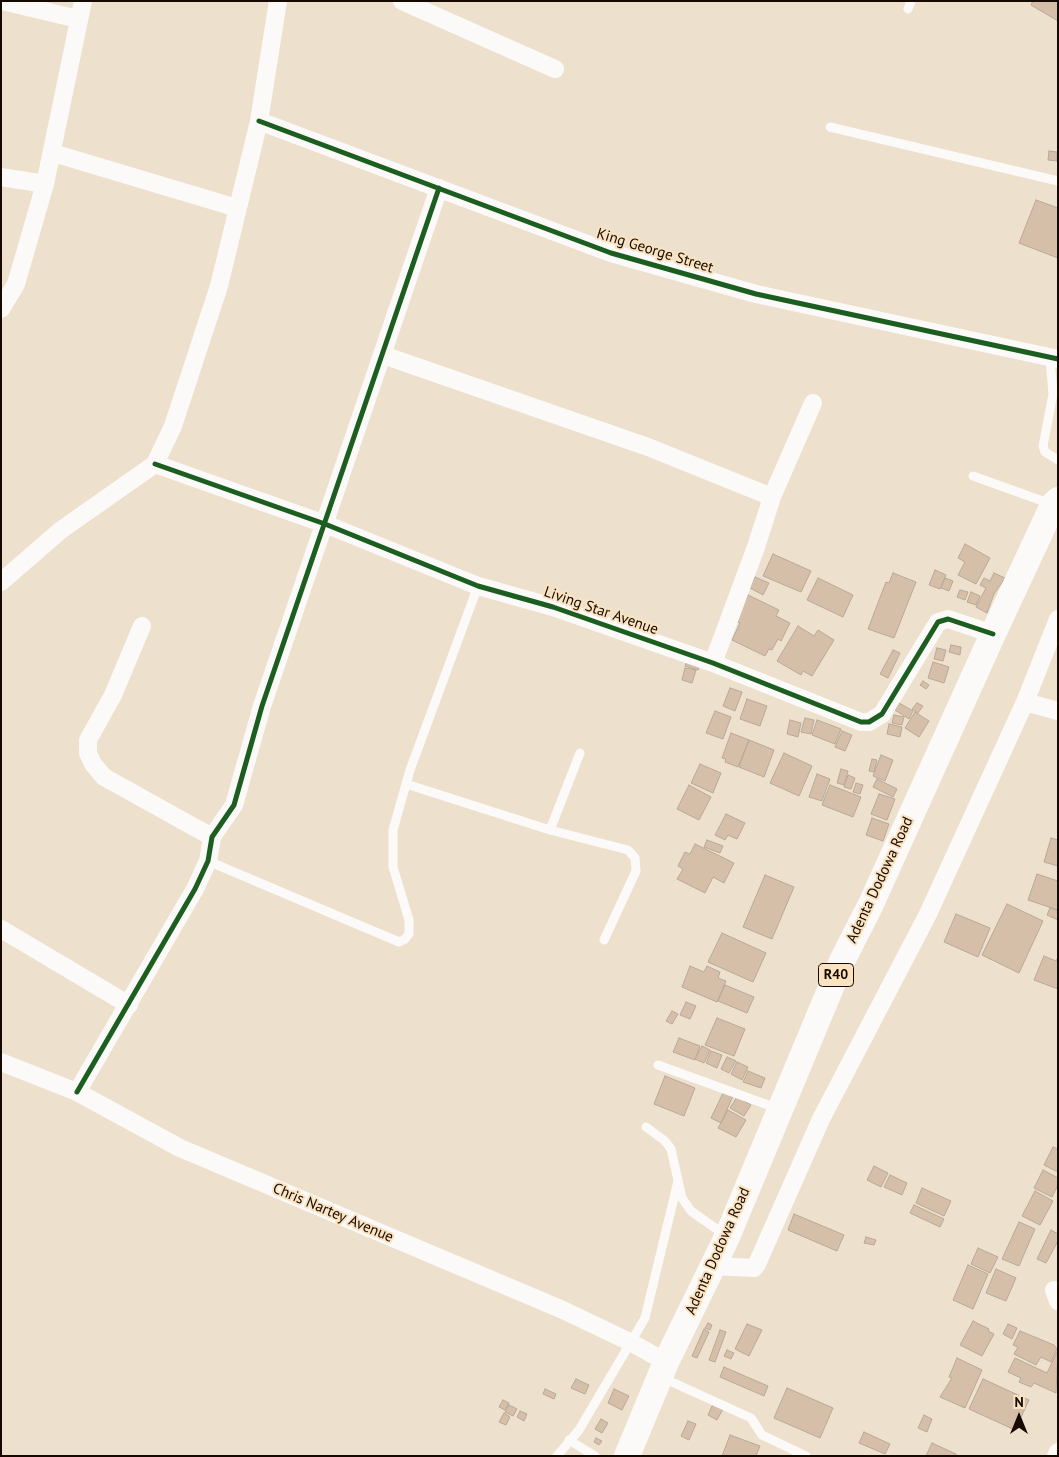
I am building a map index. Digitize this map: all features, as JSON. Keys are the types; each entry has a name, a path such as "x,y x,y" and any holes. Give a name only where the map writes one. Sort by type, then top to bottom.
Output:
{"main road":[{"name":"Adenta Dodowa Road","path":"627,1456 664,1369 727,1237 842,961 871,904 993,634 1056,503"}],"street":[{"path":"2,1 78,19"},
{"path":"1,308 16,284 46,184 83,1"},
{"path":"1,582 61,530 155,464 173,426 216,295 259,121 278,1"},
{"path":"402,1 555,69"},
{"name":"King George Street","path":"259,121 610,253 747,291 1054,358"},
{"path":"53,154 237,208"},
{"path":"1,177 46,184"},
{"path":"77,1092 195,889 208,861 212,837 234,805 262,706 439,188"},
{"path":"383,355 648,447 772,498"},
{"path":"713,663 772,498 813,404"},
{"name":"Living Star Avenue","path":"155,464 325,524 478,586 553,607 713,663 861,722 869,722 882,714 938,622 948,620 993,634"},
{"path":"712,1266 754,1268 758,1264 821,1119 928,914 1024,702 1058,619"},
{"path":"142,626 113,695 88,740 88,753 93,764 104,776 212,837"},
{"path":"1024,702 1058,711"},
{"path":"1,929 129,1005"},
{"name":"Chris Nartey Avenue","path":"1,1062 77,1092 180,1148 564,1310 632,1342 664,1369"},
{"path":"1056,1456 1058,1452"}],"lane":[{"path":"830,128 1058,181"},
{"path":"1054,358 1053,394 1043,446 1045,452 1058,460"},
{"path":"972,476 1056,503"},
{"path":"208,861 399,942 409,934 409,920 393,867 393,830 406,784 478,586"},
{"path":"550,830 580,753"},
{"path":"406,784 550,830 628,850 635,858 636,870 604,940"},
{"path":"658,1065 779,1109"},
{"path":"646,1127 665,1140 671,1149 682,1198 691,1211 727,1237"},
{"path":"558,1456 579,1430 645,1318 678,1181"},
{"path":"664,1369 751,1418 762,1435 806,1456"},
{"path":"569,1440 596,1456"}],"building":[{"path":"1033,1 1058,1 1058,21 1031,5"},
{"path":"1049,151 1057,152 1057,161 1048,160"},
{"path":"1036,200 1058,208 1058,258 1019,243"},
{"path":"965,544 990,558 976,584 958,575 965,562 958,558"},
{"path":"773,554 811,571 801,592 763,576"},
{"path":"935,570 946,575 940,589 929,585"},
{"path":"893,573 916,582 894,638 868,629 886,582 889,583"},
{"path":"994,573 1005,578 994,594 987,613 976,607 986,588 980,585 984,578 990,581"},
{"path":"755,577 769,583 763,595 750,588"},
{"path":"818,578 853,595 843,617 807,600"},
{"path":"945,578 953,581 949,591 941,588"},
{"path":"960,590 968,592 965,600 957,597"},
{"path":"971,592 980,596 976,605 967,602"},
{"path":"748,595 779,610 776,616 790,623 781,641 778,639 772,650 769,649 765,656 732,640 740,623 735,621"},
{"path":"798,626 814,636 818,630 834,640 812,676 803,671 801,675 777,661"},
{"path":"951,645 961,647 960,655 949,652"},
{"path":"937,648 946,650 943,661 934,659"},
{"path":"893,650 900,653 888,678 880,674"},
{"path":"687,661 700,665 698,670 685,666"},
{"path":"933,662 949,667 944,683 928,678"},
{"path":"685,668 696,670 692,683 682,680"},
{"path":"923,681 929,685 926,689 920,685"},
{"path":"730,688 742,692 735,711 723,706"},
{"path":"747,699 767,706 760,726 740,719"},
{"path":"899,703 913,711 909,719 895,710"},
{"path":"917,703 923,706 918,713 912,709"},
{"path":"715,711 731,717 723,739 706,733"},
{"path":"915,712 929,721 919,737 905,728"},
{"path":"894,715 904,717 902,725 892,723"},
{"path":"805,718 814,720 811,734 801,732"},
{"path":"790,720 801,723 798,737 787,734"},
{"path":"817,720 841,729 835,744 812,735"},
{"path":"889,724 902,727 900,737 887,734"},
{"path":"842,731 852,735 845,751 835,747"},
{"path":"731,733 749,740 738,767 725,762 726,759 722,758"},
{"path":"749,740 774,750 764,777 739,767"},
{"path":"784,753 812,766 799,796 770,783"},
{"path":"881,755 893,760 885,781 873,776"},
{"path":"872,759 877,760 874,772 869,771"},
{"path":"700,764 721,773 713,793 691,783"},
{"path":"841,769 848,771 844,785 837,783"},
{"path":"817,774 830,779 822,801 809,797"},
{"path":"848,775 855,778 851,789 844,787"},
{"path":"877,779 897,789 893,797 873,787"},
{"path":"856,783 863,785 860,794 853,792"},
{"path":"689,785 711,797 699,820 677,809"},
{"path":"830,785 861,797 853,817 822,805"},
{"path":"879,794 895,799 887,820 871,814"},
{"path":"726,814 745,823 737,839 728,835 725,840 715,835"},
{"path":"872,818 889,824 883,841 866,835"},
{"path":"1051,838 1058,840 1058,866 1044,862"},
{"path":"707,840 723,846 720,853 704,847"},
{"path":"695,844 734,863 724,883 713,877 705,893 677,879 683,869 678,866 685,852 690,854"},
{"path":"1037,874 1058,881 1058,910 1028,900"},
{"path":"765,875 794,887 772,939 743,927"},
{"path":"1007,904 1043,921 1019,973 982,955"},
{"path":"1050,908 1058,911 1058,920 1047,915"},
{"path":"956,914 990,928 978,957 944,942"},
{"path":"722,933 766,953 753,982 708,962"},
{"path":"1044,956 1056,961 1058,957 1058,989 1034,980"},
{"path":"690,966 704,972 707,966 720,972 718,978 726,981 717,1002 682,987"},
{"path":"725,985 754,997 747,1013 718,1001"},
{"path":"686,1002 696,1006 690,1019 680,1015"},
{"path":"672,1011 678,1014 672,1024 666,1021"},
{"path":"717,1018 745,1029 734,1056 705,1045"},
{"path":"679,1038 700,1046 695,1060 673,1052"},
{"path":"702,1046 710,1050 704,1063 695,1059"},
{"path":"711,1051 722,1055 717,1068 706,1063"},
{"path":"727,1057 736,1061 729,1073 721,1069"},
{"path":"737,1062 748,1067 742,1080 731,1074"},
{"path":"748,1071 765,1078 761,1088 743,1082"},
{"path":"665,1076 695,1088 684,1116 654,1104"},
{"path":"724,1091 733,1096 721,1123 711,1118"},
{"path":"737,1097 751,1105 744,1116 730,1108"},
{"path":"728,1110 746,1120 736,1137 718,1128"},
{"path":"1053,1147 1058,1149 1058,1172 1044,1165"},
{"path":"874,1166 888,1173 881,1187 867,1180"},
{"path":"1043,1170 1058,1178 1058,1185 1052,1197 1034,1188"},
{"path":"890,1175 907,1183 902,1195 884,1187"},
{"path":"922,1188 951,1201 944,1216 916,1203"},
{"path":"1035,1191 1053,1201 1040,1225 1022,1216"},
{"path":"914,1205 944,1219 940,1227 910,1213"},
{"path":"794,1214 844,1235 837,1251 788,1230"},
{"path":"1019,1222 1035,1229 1019,1266 1002,1259"},
{"path":"1051,1230 1058,1234 1058,1241 1046,1263 1037,1259"},
{"path":"866,1237 876,1240 874,1245 864,1243"},
{"path":"978,1248 998,1257 990,1273 971,1264"},
{"path":"968,1265 988,1274 973,1309 953,1300"},
{"path":"996,1269 1016,1278 1006,1301 986,1293"},
{"path":"973,1321 989,1329 988,1331 994,1334 982,1356 960,1345"},
{"path":"708,1323 712,1325 710,1330 705,1328"},
{"path":"747,1324 762,1330 749,1356 735,1349"},
{"path":"1008,1324 1017,1328 1012,1339 1003,1334"},
{"path":"704,1329 709,1332 697,1358 692,1356"},
{"path":"720,1330 726,1332 715,1362 709,1360"},
{"path":"1020,1331 1054,1345 1057,1349 1051,1362 1041,1357 1036,1365 1014,1354 1018,1347 1013,1345"},
{"path":"727,1350 734,1353 731,1359 724,1356"},
{"path":"1058,1350 1056,1393 1034,1383 1031,1387 1019,1382 1021,1378 1008,1372 1015,1358 1047,1373"},
{"path":"957,1358 982,1370 965,1408 940,1397 952,1378 949,1377"},
{"path":"724,1367 768,1386 764,1396 720,1377"},
{"path":"576,1379 589,1385 585,1394 571,1388"},
{"path":"983,1379 1029,1400 1015,1430 969,1409"},
{"path":"787,1388 833,1408 820,1438 774,1418"},
{"path":"545,1389 556,1394 554,1399 543,1394"},
{"path":"614,1389 629,1396 622,1410 608,1403"},
{"path":"503,1400 509,1403 505,1410 499,1407"},
{"path":"713,1404 723,1409 717,1420 708,1415"},
{"path":"509,1405 517,1409 513,1416 505,1412"},
{"path":"520,1411 527,1414 524,1421 517,1417"},
{"path":"504,1413 510,1417 506,1425 499,1422"},
{"path":"924,1415 932,1419 927,1432 918,1428"},
{"path":"601,1419 608,1423 602,1433 595,1429"},
{"path":"688,1421 696,1424 689,1440 681,1436"},
{"path":"864,1432 890,1444 885,1454 859,1443"},
{"path":"730,1435 760,1446 756,1456 722,1456"},
{"path":"596,1438 602,1441 599,1445 594,1442"},
{"path":"932,1443 956,1454 956,1456 926,1456"}],"cycle path":[{"path":"259,121 611,253 756,294 1058,359"},
{"path":"77,1092 195,889 208,861 212,837 234,805 262,706 439,188"},
{"path":"155,464 325,524 478,586 553,607 713,663 861,722 869,722 882,714 938,622 948,619 993,634"}]}
